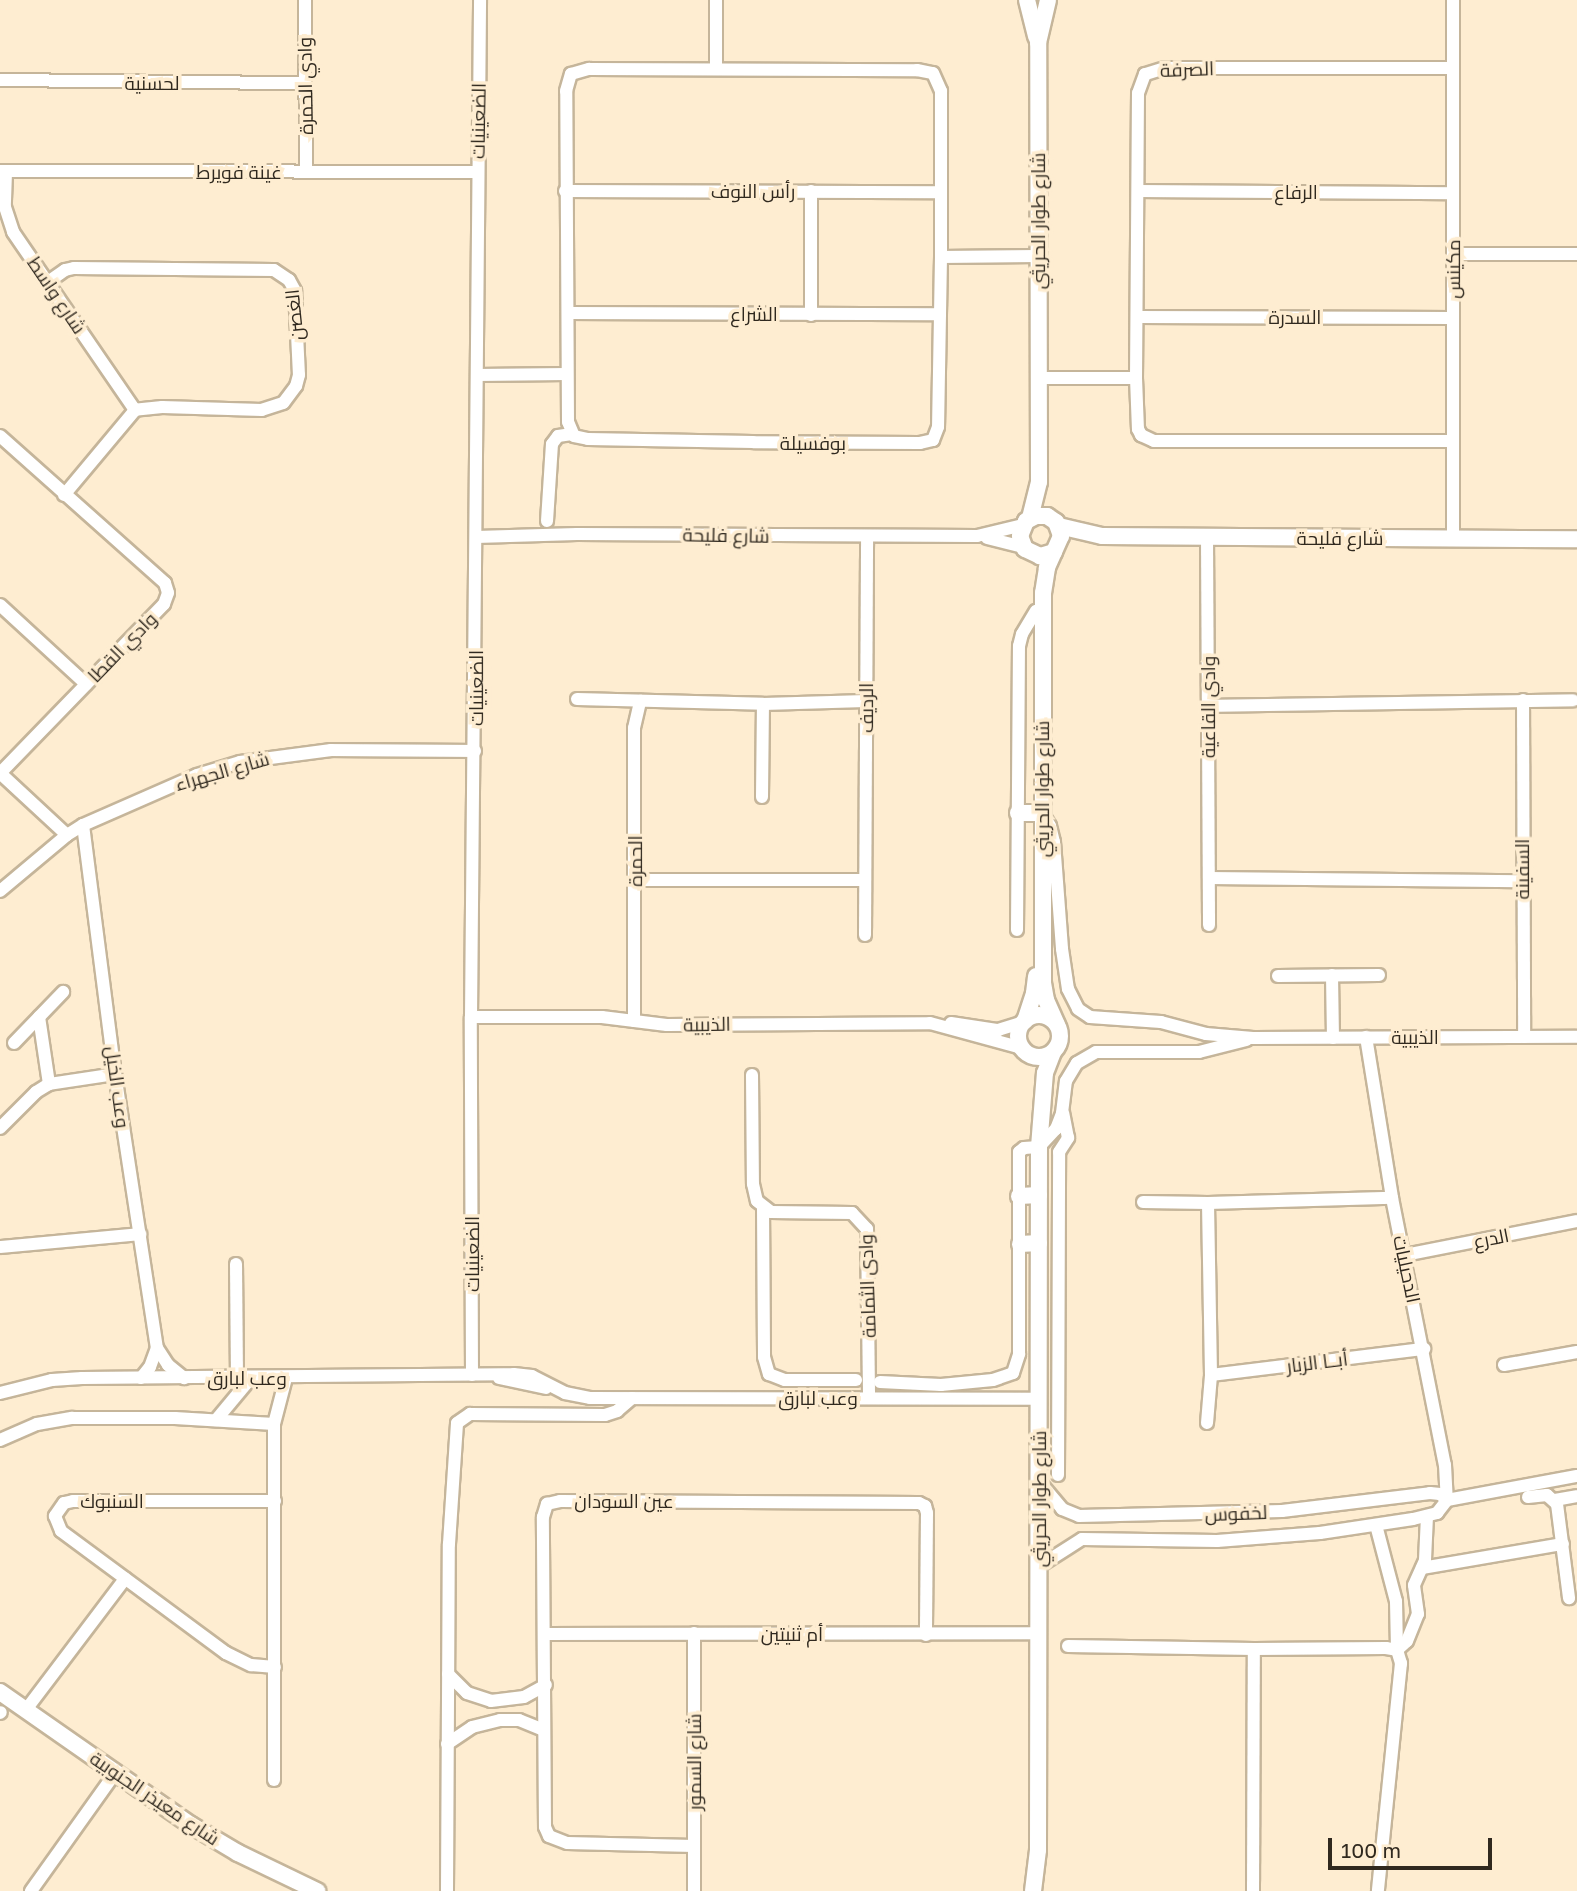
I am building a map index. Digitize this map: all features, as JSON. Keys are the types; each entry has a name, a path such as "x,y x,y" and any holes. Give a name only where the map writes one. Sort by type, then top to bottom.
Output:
{"street":[{"name":"وادي الحمرة","path":"304,0 306,172"},
{"name":"الضعينيات","path":"472,1375 471,1017 480,0"},
{"path":"716,0 716,69"},
{"name":"شارع طوار الحريثي","path":"1027,0 1038,43"},
{"name":"شارع طوار الحريثي","path":"1027,522 1039,482 1038,43 1048,0"},
{"name":"مكينس","path":"1453,0 1453,539"},
{"name":"الصرفة","path":"1452,68 1154,69 1139,83 1136,378 1138,429 1147,439 1453,440"},
{"name":"بوفسيلة","path":"589,69 917,70 933,73 941,91 938,427 933,440 926,443 588,439 572,434 568,422 565,191 566,91 571,74 589,69"},
{"name":"لحسنية","path":"0,80 304,83"},
{"name":"غينة فويرط","path":"3,171 477,172"},
{"name":"شارع واسط","path":"3,171 5,207 9,222 135,410"},
{"name":"رأس النوف","path":"565,191 941,192"},
{"path":"811,191 811,315"},
{"name":"الرفاع","path":"1138,191 1453,193"},
{"path":"1454,254 1577,254"},
{"path":"941,257 1037,256"},
{"name":"الغصن","path":"48,282 55,275 74,268 274,270 289,280 295,291 299,375 296,386 283,403 262,410 162,407 135,410"},
{"name":"الشراع","path":"568,313 940,314"},
{"name":"السدرة","path":"1137,317 1453,317"},
{"path":"477,375 567,374"},
{"path":"1039,377 1136,378"},
{"path":"64,495 135,410"},
{"path":"547,521 552,444 558,436 572,434"},
{"name":"وادي القطا","path":"0,436 164,583 168,593 164,604 0,773"},
{"name":"شارع طوار الحريثي","path":"1039,482 1055,522"},
{"path":"1041,515 1055,522 1061,536 1056,549 1040,556 1025,549 1020,536 1027,522 1041,515"},
{"name":"شارع فليحة","path":"476,537 577,534 976,536 1027,522"},
{"name":"شارع فليحة","path":"1055,522 1102,536 1577,539"},
{"name":"شارع فليحة","path":"976,536 1025,549"},
{"name":"شارع فليحة","path":"1056,549 1102,536"},
{"name":"الرديف","path":"865,935 867,537"},
{"name":"وادي القاعية","path":"1207,537 1209,925"},
{"name":"شارع طوار الحريثي","path":"1025,549 1035,576 1043,983 1046,1000 1056,1025"},
{"name":"شارع طوار الحريثي","path":"1024,1022 1036,984 1043,593 1056,549"},
{"path":"0,605 86,684"},
{"path":"1017,930 1019,646 1021,634 1036,611"},
{"path":"577,699 763,704 866,701"},
{"path":"1208,706 1573,700"},
{"name":"الحمرة","path":"634,1021 634,728 640,701"},
{"name":"السفينة","path":"1523,701 1521,881 1524,1037"},
{"path":"762,797 763,704"},
{"name":"شارع الجهراء","path":"0,891 67,835 83,825 197,775 240,762 331,750 475,751"},
{"path":"0,773 67,835"},
{"path":"1018,813 1039,813"},
{"name":"الذيبية","path":"1039,813 1053,834 1065,969 1070,996 1078,1009 1097,1019 1161,1022 1206,1034 1253,1038 1577,1037"},
{"name":"وعب الخيل","path":"83,825 115,1074 157,1348"},
{"path":"1209,878 1521,881"},
{"path":"635,880 865,880"},
{"path":"1332,975 1333,1038"},
{"path":"1278,976 1379,975"},
{"path":"14,1043 63,992"},
{"path":"1042,1016 1056,1025 1059,1042 1053,1052 1037,1057 1024,1050 1018,1032 1024,1022 1042,1016"},
{"path":"39,1017 49,1084"},
{"name":"الذيبية","path":"471,1017 603,1017 667,1025 961,1023 998,1030 1024,1022"},
{"name":"الذيبية","path":"944,1024 1024,1050"},
{"path":"1206,1034 1209,1044 1206,1051"},
{"name":"الدحيليات","path":"1366,1037 1392,1198 1445,1465 1447,1500"},
{"name":"الذيبية","path":"1019,1196 1019,1152 1024,1148 1039,1147 1051,1136 1062,1113 1068,1076 1077,1063 1089,1054 1108,1050 1206,1051 1253,1038"},
{"name":"شارع طوار الحريثي","path":"1024,1050 1035,1079 1039,1147 1038,1850 1033,1891"},
{"name":"شارع طوار الحريثي","path":"1039,1147 1045,1073 1053,1052"},
{"path":"0,1128 36,1092 49,1084 115,1074"},
{"path":"752,1075 753,1184 757,1201 763,1208 766,1368 775,1378 785,1380 856,1380"},
{"path":"1058,1475 1059,1152 1068,1138 1062,1113"},
{"path":"880,1382 941,1385 993,1380 1013,1373 1019,1354 1019,1196 1039,1195"},
{"path":"1143,1202 1392,1198"},
{"path":"1208,1203 1211,1375 1208,1423"},
{"name":"وادى الثمامة","path":"763,1208 780,1213 852,1213 867,1229 869,1398"},
{"name":"الدرع","path":"1405,1255 1577,1221"},
{"path":"0,1247 140,1234"},
{"path":"1020,1244 1039,1244"},
{"path":"236,1264 237,1378"},
{"path":"141,1378 150,1367 157,1348"},
{"path":"157,1348 168,1365 184,1378"},
{"name":"أبــا الزبار","path":"1211,1375 1424,1349"},
{"path":"1504,1365 1577,1352"},
{"name":"وعب لبارق","path":"0,1393 52,1380 472,1375 557,1389 582,1397 1039,1399"},
{"path":"216,1420 251,1378"},
{"path":"274,1780 274,1424 286,1378"},
{"path":"447,1891 449,1544 457,1423 470,1414 605,1415 617,1411 632,1398"},
{"path":"0,1440 37,1424 60,1419 216,1420 274,1424"},
{"name":"لخفوس","path":"1038,1479 1062,1509 1079,1516 1282,1511 1430,1493 1440,1494 1447,1500 1549,1493 1577,1476"},
{"path":"1549,1493 1563,1545 1569,1598"},
{"path":"1528,1497 1549,1493 1577,1496"},
{"name":"لخفوس","path":"1038,1567 1073,1543 1087,1538 1251,1539 1376,1525 1427,1516 1437,1513 1447,1500"},
{"name":"السنبوك","path":"275,1501 73,1501 58,1508 55,1516 61,1531 234,1658 251,1665 275,1667"},
{"name":"عين السودان","path":"694,1846 567,1843 550,1836 545,1827 543,1510 553,1501 919,1503 925,1506 928,1513 926,1635"},
{"path":"1397,1650 1407,1641 1418,1614 1414,1585 1422,1568 1427,1516"},
{"path":"1376,1525 1396,1601 1397,1650 1401,1664 1378,1891"},
{"path":"1422,1568 1563,1545"},
{"path":"25,1711 125,1579"},
{"name":"شارع السمور","path":"694,1633 694,1891"},
{"name":"أم ثنيتين","path":"545,1634 1038,1633"},
{"path":"1068,1646 1254,1649 1385,1647 1397,1650"},
{"path":"1253,1891 1254,1649"},
{"path":"448,1674 467,1693 483,1700 500,1702 524,1698 546,1685"},
{"name":"شارع معيذر الجنوبية","path":"0,1692 238,1853 317,1891"},
{"path":"500,1702 500,1720"},
{"path":"447,1744 472,1727 500,1720 519,1720 544,1730"},
{"path":"34,1890 116,1772"},
{"name":"شارع طوار الحريثي","path":"1038,1850 1045,1891"}]}
